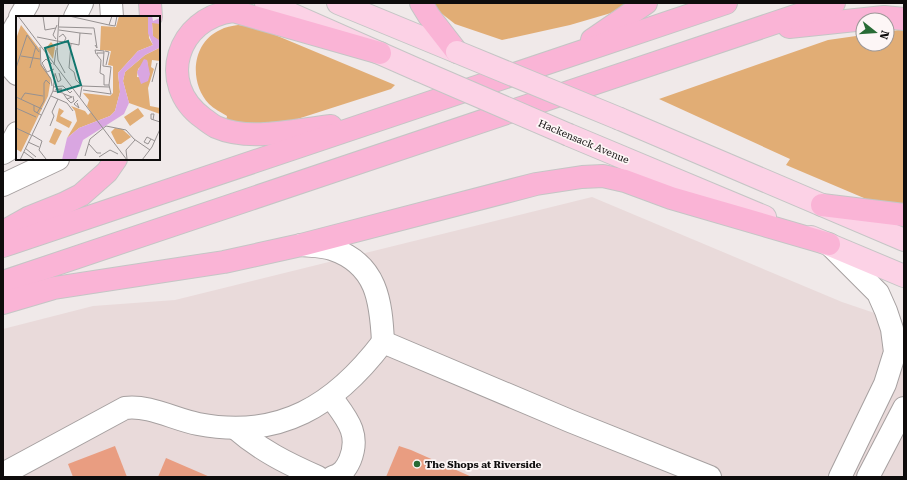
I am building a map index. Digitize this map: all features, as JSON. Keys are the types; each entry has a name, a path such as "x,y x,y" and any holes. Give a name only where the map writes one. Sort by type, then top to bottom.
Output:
{"highway":[{"path":"150,3 151,16"},
{"path":"421,3 429,16 457,52"},
{"path":"569,55 646,3"},
{"path":"3,246 726,3"},
{"path":"3,282 834,3"},
{"path":"370,122 260,134 242,133 215,127 197,113 184,98 177,78 177,67 182,49 192,31 208,18 221,12 233,11 380,53"},
{"path":"756,30 833,24 884,17 904,19"},
{"path":"3,232 28,218 64,204 81,195 107,172 115,160"},
{"path":"3,303 54,288 224,262 301,245 536,184 586,176 603,176 625,181 671,198 829,244"},
{"path":"822,205 904,215"}],"main road":[{"name":"Hackensack Avenue","path":"266,3 569,135 904,276"},
{"path":"338,3 620,119 904,240"}],"lane":[{"path":"21,16 28,3"},
{"path":"76,16 82,3"},
{"path":"111,3 112,16"},
{"path":"16,26 4,47 9,65 16,73"},
{"path":"3,153 8,150 16,135"},
{"path":"3,185 56,160"},
{"path":"829,244 878,292 892,329 895,352 885,384 840,477"},
{"path":"4,472 125,408 140,407 197,424 235,428 259,427 291,418 331,397 350,381 367,363 383,342 381,305 376,290 364,269 347,256 331,249 301,245"},
{"path":"383,342 570,421 710,477"},
{"path":"331,397 352,428 355,438 352,454 347,467 339,475 333,477"},
{"path":"868,477 904,408"},
{"path":"235,428 252,444 293,466 318,477"}],"shaded area":[{"path":"433,3 628,3 611,13 570,25 502,40 455,24 441,13"},
{"path":"238,25 256,27 395,85 391,89 288,122 261,126 226,121 227,116 211,106 203,95 198,85 196,64 203,44 210,36 224,28"},
{"path":"904,29 904,207 871,201 786,165 790,159 659,99 828,40 855,36 855,52 895,52 895,31"},
{"path":"592,197 842,302 904,323 904,477 3,477 3,329 93,306 175,300"}],"building":[{"path":"115,446 127,477 73,477 68,464"},
{"name":"The Shops at Riverside","path":"399,446 411,450 472,477 386,477"},
{"path":"166,458 210,477 158,477"}],"place":[{"name":"The Shops at Riverside","path":"417,464"}]}
